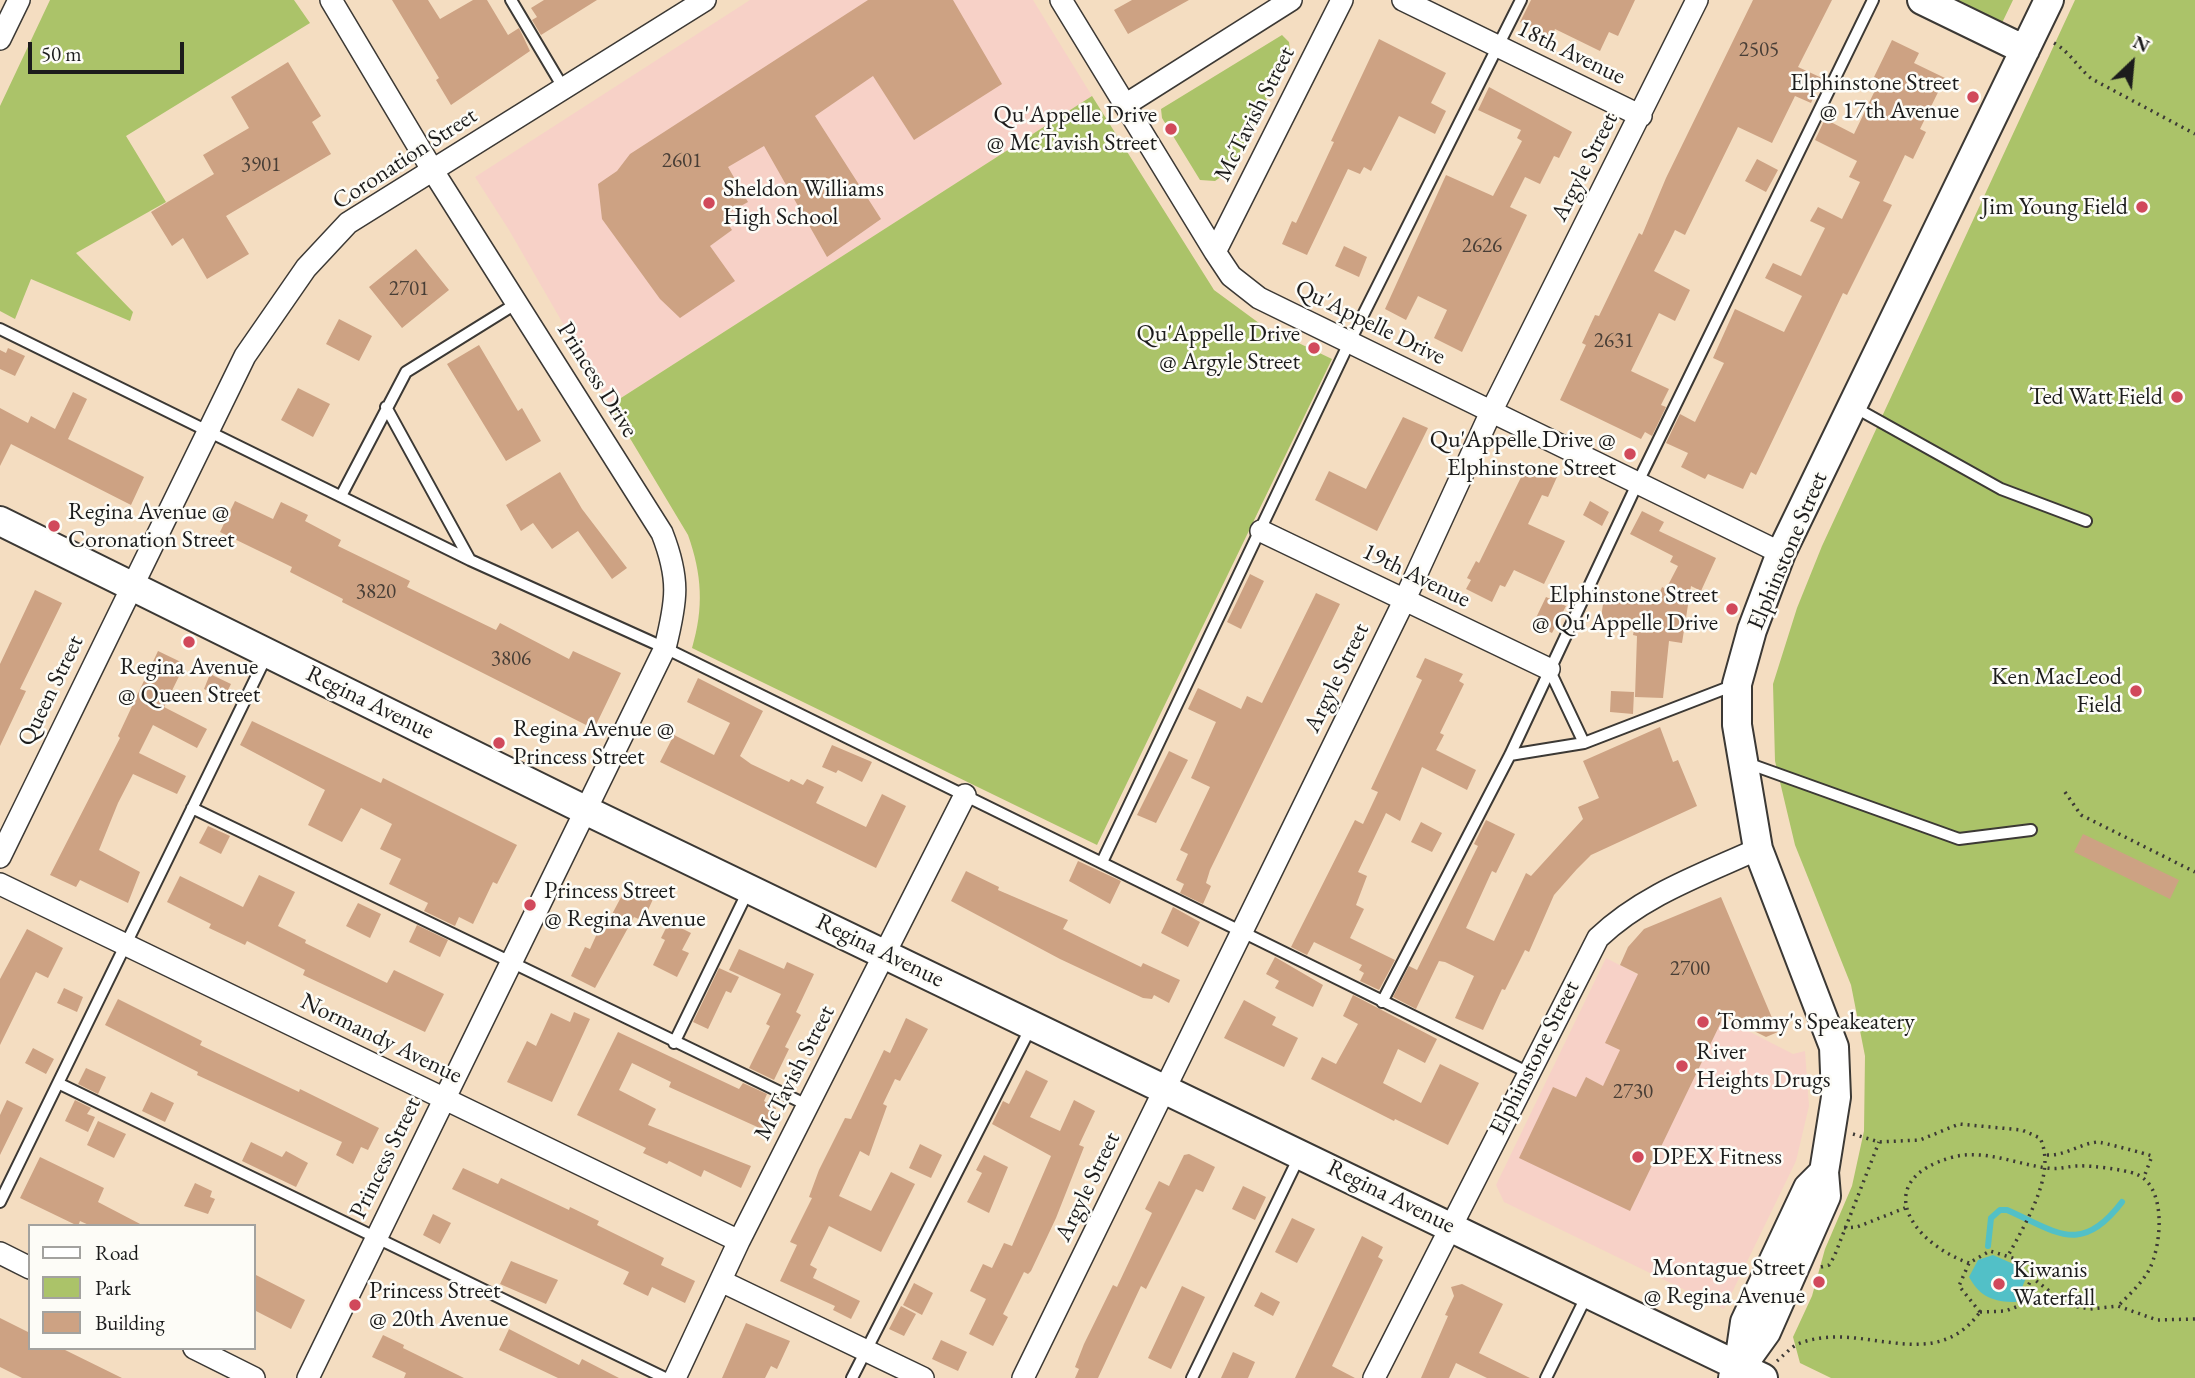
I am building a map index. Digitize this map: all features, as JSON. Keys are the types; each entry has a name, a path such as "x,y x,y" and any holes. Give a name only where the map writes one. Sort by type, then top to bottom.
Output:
{"street":[{"path":"0,39 19,0"},
{"name":"Princess Drive","path":"331,0 433,171 662,533 675,566 675,608 665,648 585,810"},
{"name":"Qu'Appelle Drive","path":"1061,0 1215,252 1231,276 1259,298 1781,553"},
{"path":"1125,105 1291,0"},
{"name":"McTavish Street","path":"1215,252 1342,0"},
{"name":"18th Avenue","path":"1403,0 1641,116"},
{"name":"Argyle Street","path":"1023,1378 1405,599 1491,412 1698,0"},
{"path":"1922,0 2029,41"},
{"name":"Elphinstone Street","path":"1374,1378 1527,1072 1598,938 1622,916 1647,899 1758,849 1737,725 1737,684 1752,630 1781,553 2049,0"},
{"name":"Coronation Street","path":"132,585 246,356 306,268 348,223 703,1"},
{"name":"Regina Avenue","path":"0,521 585,810 1450,1225 1748,1375"},
{"name":"19th Avenue","path":"1261,531 1549,669"},
{"name":"Queen Street","path":"0,858 132,585"},
{"name":"McTavish Street","path":"675,1378 739,1241 887,954 965,795"},
{"name":"Princess Street","path":"308,1378 585,810"},
{"path":"1748,1375 1826,1196 1824,1172 1836,1097 1833,1047 1815,993 1758,849"},
{"name":"Normandy Avenue","path":"0,884 739,1241"},
{"path":"0,1253 28,1267"},
{"path":"721,1281 923,1378"},
{"path":"198,1350 254,1378"}],"lane":[{"path":"511,0 564,89"},
{"path":"1102,862 1349,343 1521,0"},
{"path":"1382,1002 1510,755 1638,482 1873,0"},
{"path":"341,496 406,372 517,303"},
{"path":"0,329 470,560 665,648 1244,930 1382,1002 1527,1072"},
{"path":"386,407 470,560"},
{"path":"1854,407 2001,489 2086,521"},
{"path":"0,1202 60,1084 125,943 268,653"},
{"path":"1549,669 1584,743"},
{"path":"1510,755 1584,743 1737,684"},
{"path":"1742,761 1959,839 2031,830"},
{"path":"192,808 807,1105"},
{"path":"674,1043 750,888"},
{"path":"852,1378 1032,1024"},
{"path":"60,1084 665,1378"},
{"path":"1192,1378 1300,1154"},
{"path":"1546,1378 1588,1293"}],"path":[{"path":"2029,41 2065,49 2079,69 2092,79 2195,134"},
{"path":"2064,792 2081,815 2195,872"},
{"path":"1867,1138 1879,1142 1920,1140 1959,1124 2032,1133 2040,1138 2047,1155 2040,1193 2009,1254"},
{"path":"2047,1155 2057,1156 2097,1142 2145,1152 2153,1160 2144,1177"},
{"path":"1969,1263 1955,1259 1930,1242 1905,1208 1903,1197 1911,1182 1934,1165 1955,1157 1984,1155 2043,1168 2085,1166 2132,1172 2144,1177 2155,1196 2158,1216 2154,1258 2139,1285 2118,1306"},
{"path":"1844,1228 1857,1227 1905,1208"},
{"path":"1980,1312 1959,1286 1969,1263 1990,1251 2009,1254 2032,1278 2067,1305 2090,1309 2118,1306 2157,1320 2195,1319"},
{"path":"1980,1312 2006,1311 2018,1307 2032,1278"},
{"path":"1960,1341 1970,1331 1980,1312"},
{"path":"1748,1375 1798,1344 1832,1340 1855,1346"}],"shaded area":[{"name":"Sheldon Williams High School","path":"750,0 1033,0 1092,96 610,405 509,230 475,177"},
{"path":"1606,958 1793,1054 1805,1051 1809,1106 1796,1161 1724,1309 1504,1202 1496,1185"}],"green space":[{"path":"50,0 294,0 310,23 126,136 166,202 76,253 133,312 130,321 31,279 15,319 0,311 0,106"},
{"path":"1950,0 2013,0 2001,25"},
{"path":"2075,0 2195,0 2195,1378 1831,1378 1800,1363 1793,1337 1812,1296 1825,1249 1852,1186 1864,1131 1865,1056 1851,985 1795,845 1775,761 1773,684 1797,608 1822,546"},
{"path":"1282,35 1289,42 1290,51 1231,170 1215,181 1200,180 1162,118 1161,109"},
{"path":"1092,96 1214,290 1263,326 1332,359 1097,845 692,648 700,591 688,535 610,405"}],"water":[{"name":"Kiwanis Waterfall","path":"1993,1255 2018,1266 2026,1278 2016,1302 1988,1297 1969,1277 1978,1260"}],"building":[{"path":"392,0 428,0 440,19 473,0 487,0 508,35 519,28 530,51 451,105 436,80 439,78"},
{"path":"544,0 597,0 541,35 532,20 537,17 531,8"},
{"path":"868,0 953,0 1002,84 914,140 873,76 815,116 881,219 827,257 764,146 728,167 748,202 723,216 732,230 710,246 735,281 680,318 660,299 602,219 598,184 617,171 630,154"},
{"path":"1132,0 1189,0 1128,34 1114,10"},
{"path":"1531,0 1635,0 1618,36 1609,32 1600,51 1555,29 1552,37 1520,22"},
{"path":"1753,0 1832,0 1798,67 1822,78 1811,103 1795,96 1772,143 1738,127 1685,235 1675,230 1654,271 1690,290 1675,321 1659,313 1631,371 1669,389 1661,405 1666,407 1652,436 1645,432 1641,439 1560,400 1586,345 1582,343 1595,315 1599,316 1639,233 1642,235 1666,178"},
{"path":"1379,39 1446,73 1431,103 1446,111 1435,134 1399,116 1371,171 1364,167 1360,174 1348,169 1307,255 1282,244 1292,221 1296,223"},
{"path":"1892,40 1919,53 1914,63 1945,78 1920,129 1926,132 1913,159 1905,155 1883,201 1892,205 1847,295 1843,293 1756,475 1751,472 1743,489 1708,474 1705,479 1681,467 1688,453 1666,443 1680,414 1695,422 1724,363 1713,358 1735,309 1784,332 1802,296 1765,278 1773,263 1801,276 1825,228 1810,221 1818,207 1842,219 1860,182 1849,177 1857,161 1815,140 1825,119 1854,134 1880,80 1874,77"},
{"path":"288,62 321,116 312,122 331,154 226,216 249,254 207,279 183,238 172,246 151,212 214,174 203,155 249,128 231,97"},
{"path":"1489,87 1572,132 1559,158 1554,156 1540,184 1525,177 1510,207 1527,215 1462,352 1434,338 1447,310 1418,296 1406,320 1385,309 1446,175 1493,196 1522,141 1517,138 1521,130 1478,110"},
{"path":"1757,159 1778,170 1766,192 1745,181"},
{"path":"1344,246 1367,257 1359,277 1335,266"},
{"path":"416,249 449,290 402,328 369,287"},
{"path":"339,319 372,336 359,361 326,344"},
{"path":"479,345 518,411 522,408 541,441 506,461 447,364"},
{"path":"8,348 25,356 15,376 0,369 0,350 6,353"},
{"path":"298,388 330,404 313,437 281,420"},
{"path":"73,392 87,399 68,439 144,477 131,505 11,444 0,466 0,408 28,423 31,416 55,429"},
{"path":"1403,417 1428,428 1377,531 1315,500 1329,471 1366,489"},
{"path":"1528,463 1557,477 1548,497 1542,495 1528,524 1565,541 1544,584 1514,570 1505,587 1500,585 1492,602 1466,589 1471,580 1467,578 1476,561 1479,563"},
{"path":"560,472 582,509 627,568 612,579 578,531 552,549 533,523 521,531 506,505"},
{"path":"235,501 273,519 281,502 308,515 305,521 341,540 338,546 410,581 407,587 496,630 500,623 569,659 573,651 621,673 594,729 342,602 343,599 290,572 292,567 220,532"},
{"path":"1590,501 1609,512 1602,526 1583,515"},
{"path":"1642,511 1664,522 1659,531 1716,558 1701,591 1691,586 1682,643 1669,641 1663,698 1635,697 1635,625 1601,618 1605,590 1657,599 1662,587 1666,589 1678,566 1670,562 1673,556 1630,534"},
{"path":"1250,574 1264,581 1241,629 1227,622"},
{"path":"35,590 62,603 20,689 26,691 0,746 0,664"},
{"path":"1316,593 1340,604 1210,870 1206,883 1211,886 1203,904 1180,893 1184,884 1176,880 1188,854 1180,850 1210,787 1191,778 1216,722 1188,709 1198,688 1241,709 1247,696 1262,703"},
{"path":"1546,597 1566,606 1552,633 1533,624"},
{"path":"158,651 185,664 164,707 207,729 197,748 153,725 139,753 186,776 177,794 133,774 118,803 99,850 140,872 128,903 80,880 76,887 50,875 120,738 118,736"},
{"path":"1425,658 1463,674 1459,681 1464,684 1440,733 1444,735 1436,750 1476,770 1467,790 1422,767 1400,821 1386,813 1358,872 1367,876 1356,905 1364,909 1350,938 1395,960 1379,990 1360,981 1364,973 1359,970 1362,965 1314,942 1307,955 1291,947 1355,820 1363,824 1378,792 1371,789 1422,680 1416,677"},
{"path":"210,674 231,684 224,698 204,689"},
{"path":"698,678 763,711 740,756 751,764 789,782 791,779 803,785 807,779 824,787 816,803 866,827 882,794 906,806 876,868 660,762 674,735 714,755 730,723 687,702"},
{"path":"1611,691 1634,692 1633,714 1610,712"},
{"path":"252,721 381,783 383,778 517,845 497,884 493,882 473,924 459,917 455,926 424,911 428,903 389,884 401,859 380,849 392,824 361,808 342,842 308,825 325,790 240,745"},
{"path":"1660,727 1673,762 1678,760 1697,806 1591,855 1577,869 1554,895 1529,952 1525,950 1505,990 1502,989 1483,1030 1455,1018 1474,976 1445,962 1439,961 1416,1009 1393,997 1409,966 1417,970 1478,846 1474,844 1486,820 1515,834 1496,873 1492,871 1466,928 1494,941 1526,873 1531,876 1583,819 1578,807 1599,798 1583,761"},
{"path":"832,745 872,762 862,782 838,770 836,773 822,767"},
{"path":"1169,751 1188,760 1156,823 1137,815"},
{"path":"1421,822 1442,833 1432,852 1411,842"},
{"path":"208,826 230,836 221,854 199,843"},
{"path":"2083,834 2179,880 2170,899 2074,852"},
{"path":"1078,861 1121,881 1110,904 1069,881"},
{"path":"966,871 999,887 998,890 1068,920 1063,929 1141,967 1143,963 1180,980 1169,1003 1154,995 1152,999 1143,998 1060,959 951,901"},
{"path":"259,875 295,892 278,926 306,940 305,943 387,983 394,970 444,994 425,1032 303,975 305,970 247,941 245,945 209,928 211,924 167,902 180,876 243,907"},
{"path":"628,884 654,897 643,921 634,917 595,988 571,976 585,947 590,949 605,916 610,918"},
{"path":"1721,897 1778,1032 1766,1037 1724,1016 1630,1211 1519,1158 1553,1087 1576,1097 1586,1077 1603,1086 1620,1050 1605,1043 1638,974 1620,965 1628,947 1644,929"},
{"path":"358,903 381,914 370,938 346,926"},
{"path":"1173,907 1200,922 1188,947 1161,933"},
{"path":"669,922 691,933 682,950 689,953 677,977 653,965 665,940 661,938"},
{"path":"417,925 448,940 440,957 409,942"},
{"path":"27,929 63,948 48,978 36,972 0,1045 0,979"},
{"path":"739,949 784,969 787,962 814,974 796,1012 801,1015 785,1047 789,1049 774,1080 749,1068 770,1026 766,1024 781,994 729,970"},
{"path":"1275,957 1323,985 1313,1007 1275,988 1279,981 1266,974"},
{"path":"719,968 739,977 731,993 726,991 708,1029 693,1022"},
{"path":"64,988 83,997 77,1012 57,1003"},
{"path":"1353,995 1437,1039 1425,1063 1398,1049 1383,1083 1421,1103 1440,1064 1479,1083 1448,1145 1311,1079 1322,1057 1336,1064 1358,1024 1343,1016"},
{"path":"118,999 202,1041 200,1045 299,1092 300,1089 379,1128 368,1150 361,1147 353,1164 336,1155 342,1142 197,1075 198,1072 105,1025"},
{"path":"1244,1000 1276,1017 1272,1025 1298,1038 1284,1067 1224,1038"},
{"path":"574,1012 590,1019 552,1102 507,1082 527,1041 536,1046 551,1013 570,1022"},
{"path":"906,1018 928,1029 900,1081 895,1079 883,1104 887,1106 869,1156 860,1151 839,1196 871,1211 891,1172 915,1184 881,1252 829,1226 810,1265 817,1269 813,1278 860,1301 851,1319 833,1310 835,1306 780,1281 797,1245 790,1242 812,1198 809,1197 819,1170 845,1118 851,1119 884,1050 890,1053"},
{"path":"618,1032 739,1089 743,1083 767,1094 764,1101 776,1108 764,1130 669,1087 671,1082 632,1063 619,1090 656,1109 648,1125 751,1166 741,1188 704,1170 701,1177 669,1161 667,1164 643,1153 646,1148 577,1115"},
{"path":"33,1048 54,1059 46,1074 25,1063"},
{"path":"86,1068 106,1077 98,1094 78,1084"},
{"path":"1026,1070 1048,1081 1030,1117 1060,1131 1074,1100 1095,1111 1079,1145 1084,1147 1056,1218 1031,1271 1028,1274 1024,1272 1003,1314 1008,1317 993,1346 969,1334 986,1299 970,1291 983,1264 992,1268 1004,1243 1012,1246 1051,1156 992,1124 1003,1101 1009,1104"},
{"path":"151,1092 174,1103 165,1122 142,1111"},
{"path":"7,1100 23,1108 0,1155 0,1115"},
{"path":"75,1100 91,1108 87,1114 95,1117 88,1132 65,1121"},
{"path":"98,1121 126,1134 114,1158 87,1145"},
{"path":"251,1142 282,1157 286,1151 308,1163 296,1187 242,1161"},
{"path":"920,1144 942,1155 931,1178 909,1168"},
{"path":"1189,1154 1215,1167 1203,1192 1196,1189 1146,1289 1141,1286 1098,1378 1075,1378 1079,1369 1075,1367 1084,1344 1113,1285 1117,1287 1152,1213 1145,1209 1159,1181 1169,1186 1184,1155"},
{"path":"984,1155 1008,1167 989,1213 967,1202 982,1173 976,1170"},
{"path":"40,1157 104,1188 98,1202 140,1224 87,1224 80,1221 79,1224 74,1224 20,1198"},
{"path":"463,1168 498,1184 501,1178 569,1210 570,1207 599,1221 597,1225 664,1258 661,1265 695,1281 685,1303 652,1287 648,1296 623,1284 629,1272 452,1189"},
{"path":"195,1183 212,1191 210,1197 215,1199 208,1214 184,1206"},
{"path":"1243,1186 1266,1197 1255,1220 1232,1209"},
{"path":"433,1214 451,1223 440,1244 423,1235"},
{"path":"1292,1218 1315,1229 1297,1263 1275,1252"},
{"path":"1362,1236 1383,1247 1378,1257 1383,1260 1332,1366 1355,1378 1295,1378"},
{"path":"511,1261 558,1280 546,1304 500,1284"},
{"path":"256,1275 305,1300 291,1329 256,1311"},
{"path":"914,1283 933,1293 922,1315 903,1305"},
{"path":"1462,1284 1503,1304 1479,1353 1530,1378 1487,1378 1456,1363 1449,1378 1421,1378 1448,1316 1445,1315 1454,1296 1451,1287"},
{"path":"1182,1286 1205,1297 1171,1369 1148,1358"},
{"path":"1261,1292 1280,1302 1273,1316 1254,1306"},
{"path":"901,1306 916,1314 904,1336 889,1329"},
{"path":"0,1318 28,1332 28,1350 65,1350 122,1378 22,1378 0,1367"},
{"path":"746,1323 790,1341 777,1369 771,1366 765,1378 722,1378"},
{"path":"509,1329 579,1365 582,1359 619,1378 558,1378 499,1350"},
{"path":"383,1335 404,1345 403,1348 464,1378 404,1378 406,1373 372,1357"},
{"path":"941,1340 967,1352 958,1371 932,1359"},
{"path":"1233,1352 1255,1362 1248,1378 1221,1378"}],"waterway":[{"path":"1988,1246 1991,1218 2000,1210 2007,1210 2055,1231 2081,1234 2094,1229 2107,1219 2122,1202"}],"place":[{"name":"Elphinstone Street @ 17th Avenue","path":"1973,97"},
{"name":"Qu'Appelle Drive @ McTavish Street","path":"1171,129"},
{"name":"Sheldon Williams High School","path":"709,203"},
{"name":"Jim Young Field","path":"2142,207"},
{"name":"Qu'Appelle Drive @ Argyle Street","path":"1314,348"},
{"name":"Ted Watt Field","path":"2177,397"},
{"name":"Qu'Appelle Drive @ Elphinstone Street","path":"1630,454"},
{"name":"Regina Avenue @ Coronation Street","path":"54,526"},
{"name":"Elphinstone Street @ Qu'Appelle Drive","path":"1732,609"},
{"name":"Regina Avenue @ Queen Street","path":"189,642"},
{"name":"Ken MacLeod Field","path":"2136,691"},
{"name":"Regina Avenue @ Princess Street","path":"499,743"},
{"name":"Princess Street @ Regina Avenue","path":"530,905"},
{"name":"Tommy's Speakeatery","path":"1703,1022"},
{"name":"River Heights Drugs","path":"1682,1066"},
{"name":"DPEX Fitness","path":"1638,1157"},
{"name":"Montague Street @ Regina Avenue","path":"1819,1282"},
{"name":"Kiwanis Waterfall","path":"1999,1284"},
{"name":"Princess Street @ 20th Avenue","path":"355,1305"}]}
